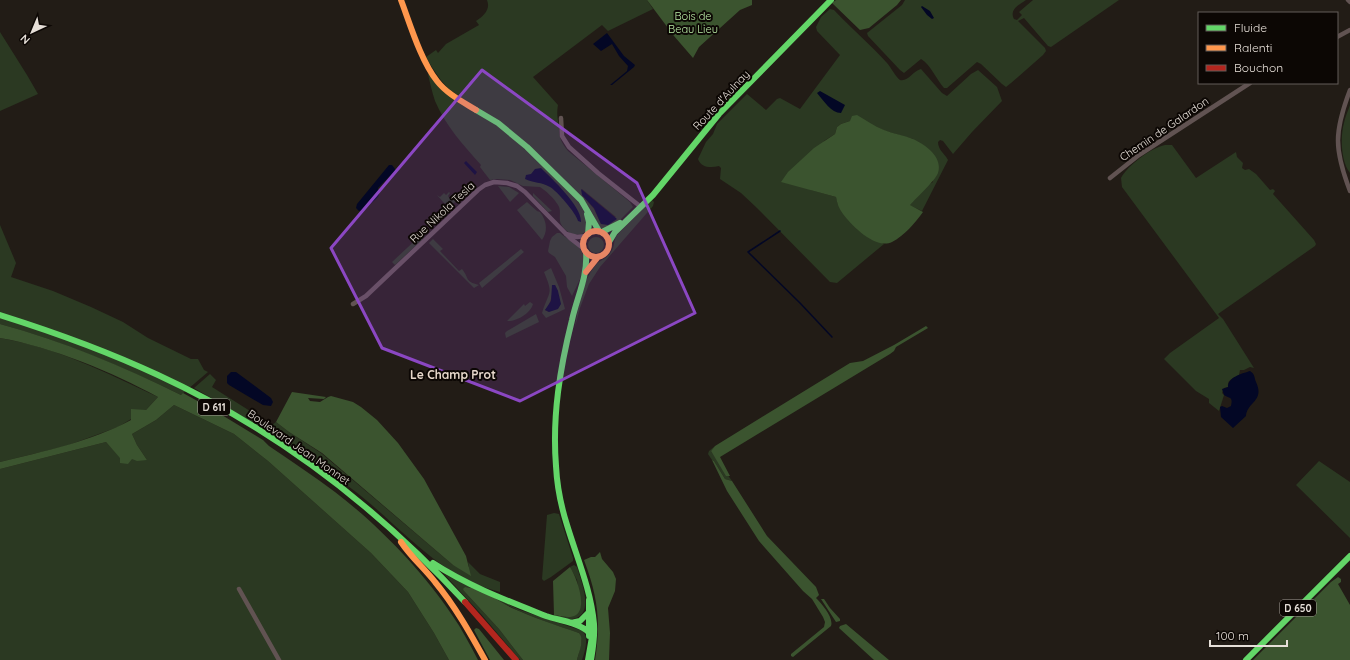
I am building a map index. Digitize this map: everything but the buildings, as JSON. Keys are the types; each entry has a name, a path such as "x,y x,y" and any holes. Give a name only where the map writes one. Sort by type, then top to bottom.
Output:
{"main road":[{"path":"401,0 427,65 437,81 452,94 489,117 516,138 576,195 585,207 595,226 600,232 608,237 608,251 602,256 590,256 585,250"},
{"name":"Route d'Aulnay","path":"609,242 615,232 653,195 719,114 831,0"},
{"path":"585,207 589,222 587,235 583,243 587,261 575,308 556,397 554,444 558,486 567,525 593,607 595,632 590,660"},
{"name":"Route d'Aulnay","path":"600,232 612,228 630,217"},
{"path":"587,235 593,231 600,232"},
{"path":"584,275 598,257"},
{"name":"Boulevard Jean Monnet","path":"0,315 49,330 106,351 163,376 210,401 277,441 347,491 404,543 466,603 516,660"},
{"name":"Boulevard Jean Monnet","path":"0,318 42,331 94,350 155,376 209,404 266,438 307,466 404,543 454,595 512,660"},
{"path":"484,660 473,638 451,604 427,573 406,551 404,543 412,544 434,564 450,574 537,613 580,626 589,632 592,637 590,660"},
{"name":"D 650","path":"1246,660 1350,556"},
{"path":"585,660 589,632 588,590"},
{"path":"570,623 580,621 589,612"}],"street":[{"path":"1338,36 1350,30"},
{"name":"Chemin de Galardon","path":"1110,178 1139,155 1248,84"},
{"path":"1350,90 1339,122 1337,144 1341,166 1350,190"},
{"path":"561,118 562,136 569,147 641,207"},
{"name":"Rue Nikola Tesla","path":"353,304 366,296 478,190 491,183 507,182 521,189 573,241 585,250"},
{"path":"566,234 577,237 587,235"},
{"path":"239,589 279,660"}],"highlighted area":[{"path":"482,70 637,183 695,313 520,401 382,348 331,248"}],"green space":[{"path":"487,0 647,0 653,9 608,31 602,25 533,77 558,105 557,114 560,136 562,143 568,151 630,202 633,207 617,223 603,229 598,226 593,214 583,199 528,145 449,89 439,78 426,57 436,50 438,53 446,44 479,25 476,21 486,12 488,4","holes":["582,189 616,217 601,224 594,209 582,195"]},
{"name":"Bois de Beau Lieu","path":"647,0 752,0 752,5 740,10 699,47 693,58 674,36"},
{"path":"836,0 901,0 869,28 860,30 832,3"},
{"path":"905,0 1026,0 1014,10 1013,16 1014,19 1017,20 1022,15 1019,12 1033,0 1119,0 1051,47 1048,46 1024,18 1018,21 1045,48 1046,51 1006,87 977,62 947,88 944,88 928,65 921,59 904,73 868,36 867,33 902,5"},
{"path":"830,9 834,10 874,49 900,80 908,78 921,69 942,93 947,96 971,74 978,70 997,87 1002,101 953,154 943,141 940,140 938,142 940,150 948,160 922,211 909,205 928,185 933,182 913,139 885,131 875,126 850,121 837,127 835,134 824,141 811,190 836,197 838,204 870,238 884,244 837,283 830,282 741,193 720,179 721,168 719,166 704,166 698,159 706,142 713,134 717,124 747,94 766,110 780,98 800,109 840,55 817,31 816,27 821,17"},
{"path":"0,32 38,94 0,111"},
{"path":"429,73 439,86 491,121 532,155 577,200 585,215 585,232 579,235 572,234 565,230 560,222 560,210 558,205 550,195 540,187 523,186 510,180 490,180 480,167 481,165 449,127 439,110 432,91"},
{"path":"1350,105 1350,173 1343,156 1342,142 1344,121"},
{"path":"857,115 873,125 891,133 910,138 918,142 932,152 938,162 938,173 930,185 910,205 923,212 905,233 892,242 886,244 872,240 858,230 847,219 838,206 836,197 781,182 788,172 814,148 835,134 837,127 850,121 852,116"},
{"path":"1165,145 1172,145 1196,178 1236,152 1237,157 1243,163 1242,168 1245,170 1249,169 1256,174 1270,190 1273,189 1275,191 1273,194 1316,244 1218,314 1223,319 1254,368 1250,367 1240,370 1239,375 1228,382 1228,387 1224,388 1222,393 1224,395 1219,411 1209,403 1209,399 1196,391 1164,359 1170,353 1219,318 1122,187 1121,178 1134,163 1147,153"},
{"path":"498,186 509,187 519,193 510,202"},
{"path":"449,192 450,193 448,196 450,199 453,196 457,201 451,205 444,203 437,195 440,197 444,193 446,195"},
{"path":"533,193 552,211 548,212 533,196"},
{"path":"652,200 654,202 653,206 600,267 589,284 575,327 581,295 591,272 612,250 617,235"},
{"path":"527,202 540,212 544,219 546,230 542,240 517,210"},
{"path":"0,225 16,263 11,277 53,291 123,322 148,338 191,359 198,359 204,370 208,372 181,395 92,355 0,324"},
{"path":"557,233 560,233 576,245 583,254 584,266 572,296 567,287 566,276 555,257 548,251 552,237"},
{"path":"422,234 425,237 395,265 392,262"},
{"path":"593,237 599,237 604,242 602,251 599,253 593,253 588,248 588,242"},
{"path":"433,239 443,249 440,251 459,271 462,269 469,281 479,285 474,288 429,243"},
{"path":"521,249 524,252 482,288 479,283"},
{"path":"551,268 559,287 565,309 546,318 542,313 550,289 544,272","holes":["555,285 558,291 549,312 545,310 550,301"]},
{"path":"530,302 533,304 532,307 526,314 515,320 507,321 524,304 525,306"},
{"path":"536,314 539,322 506,338 505,333 507,331"},
{"path":"0,324 69,346 137,374 181,395 183,393 263,440 269,446 335,492 383,533 413,565 440,598 466,637 478,660 449,660 408,592 371,553 268,461 234,434 174,405 156,420 132,434 147,460 137,461 132,459 128,464 120,463 120,458 106,442 0,469 0,462 67,445 115,428 131,420 131,409 146,410 158,397 121,378 61,354 20,342 0,338"},
{"path":"926,326 928,328 896,347 890,354 720,457 730,476 726,476 711,451 715,446 850,363 863,361"},
{"path":"0,338 21,342 61,354 158,397 146,410 118,427 66,446 0,462"},
{"path":"210,374 216,380 212,387 272,425 276,422 321,453 453,565 469,567 468,562 480,574 500,582 500,592 478,585 439,563 421,549 370,503 333,475 274,436 194,388"},
{"path":"292,392 326,397 324,399 308,398 310,401 320,402 331,396 353,402 377,420 398,443 424,479 466,556 471,576 453,565 322,453 276,422"},
{"path":"174,405 234,434 268,461 371,553 408,592 449,660 0,660 0,469 106,442 121,458 147,460 132,434 156,420"},
{"path":"715,446 711,451 732,481 725,479 708,454 709,451"},
{"path":"712,460 725,479 732,481 767,536 816,587 819,595 816,598 824,607 831,619 831,626 793,657 791,654 824,627 825,622 823,617 812,599 803,591 759,541 727,491"},
{"path":"1319,461 1350,482 1350,538 1296,485"},
{"path":"554,513 559,514 573,561 544,581 542,579 547,515"},
{"path":"600,552 602,559 613,572 616,579 615,591 608,608 610,633 609,660 595,660 598,634 597,610 589,573 584,560 595,557"},
{"path":"574,565 577,567 584,589 585,605 583,612 579,616 572,619 560,618 554,615 565,617 581,606 577,580 570,567"},
{"path":"570,567 580,591 581,605 579,611 576,615 571,617 554,615 553,581"},
{"path":"444,574 470,587 465,587 464,591 499,629 523,660 520,660 481,614"},
{"path":"1338,577 1341,579 1341,582 1338,584 1350,605 1350,660 1253,660 1331,582"},
{"path":"465,587 484,592 512,608 579,633 582,642 577,660 523,660 499,629 464,591 463,589"},
{"path":"489,595 520,610 583,631 586,641 582,660 577,660 582,641 579,633 533,617"},
{"path":"821,599 824,599 840,621 836,622"},
{"path":"846,624 889,660 874,660 839,628 840,626"},
{"path":"476,628 479,629 504,660 490,660 474,630"}],"water":[{"path":"922,6 930,11 934,18 932,19 927,15 921,7"},
{"path":"607,33 624,56 635,65 612,85 610,85 627,71 628,66 619,56 612,44 601,51 593,44"},
{"path":"820,91 845,105 841,113 834,111 828,106 817,93"},
{"path":"466,161 477,172 475,175 464,163"},
{"path":"389,165 392,165 395,171 378,188 379,195 377,198 364,210 359,211 356,208 357,204"},
{"path":"541,168 572,201 577,208 581,222 578,221 570,208 553,189 544,184 525,179 526,175 531,174 535,169"},
{"path":"581,189 617,219 608,225 601,224 594,208 582,195"},
{"path":"552,285 555,285 558,291 561,304 558,309 549,312 545,310 551,301"},
{"path":"1250,371 1253,373 1258,388 1257,397 1249,407 1246,416 1233,428 1221,417 1220,407 1222,406 1227,408 1231,406 1232,403 1231,399 1224,395 1222,389 1228,387 1230,381 1236,376"},
{"path":"231,372 236,372 271,398 273,402 271,406 263,405 229,385 227,383 227,376"}],"waterway":[{"path":"780,231 748,252 832,337"}],"traffic: fast":[{"path":"609,242 615,232 653,195 719,114 831,0"},
{"path":"476,110 498,123 527,147 581,200 599,231"},
{"path":"587,214 589,222 588,234"},
{"path":"602,232 620,223"},
{"path":"586,252 584,278 572,320 558,392 555,447 557,481 561,503 590,599 594,624 591,660"},
{"path":"0,315 80,342 139,366 201,396 243,420 284,446 360,503 397,534 432,567 465,602"},
{"path":"1246,660 1350,556"},
{"path":"433,563 460,579 517,605 546,616 573,623 589,632 592,637 588,660"},
{"path":"589,600 589,636"},
{"path":"571,623 580,621 589,612"}],"traffic: slow":[{"path":"401,0 416,42 431,73 445,90 476,110"},
{"path":"596,231 605,235 609,244 605,253 596,257 587,253 583,244 587,235 596,231"},
{"path":"586,272 598,257"},
{"path":"401,542 431,577 456,610 485,660"}],"traffic: jam":[{"path":"465,602 516,660"}],"district":[{"name":"Le Champ Prot","path":"453,374"}]}
